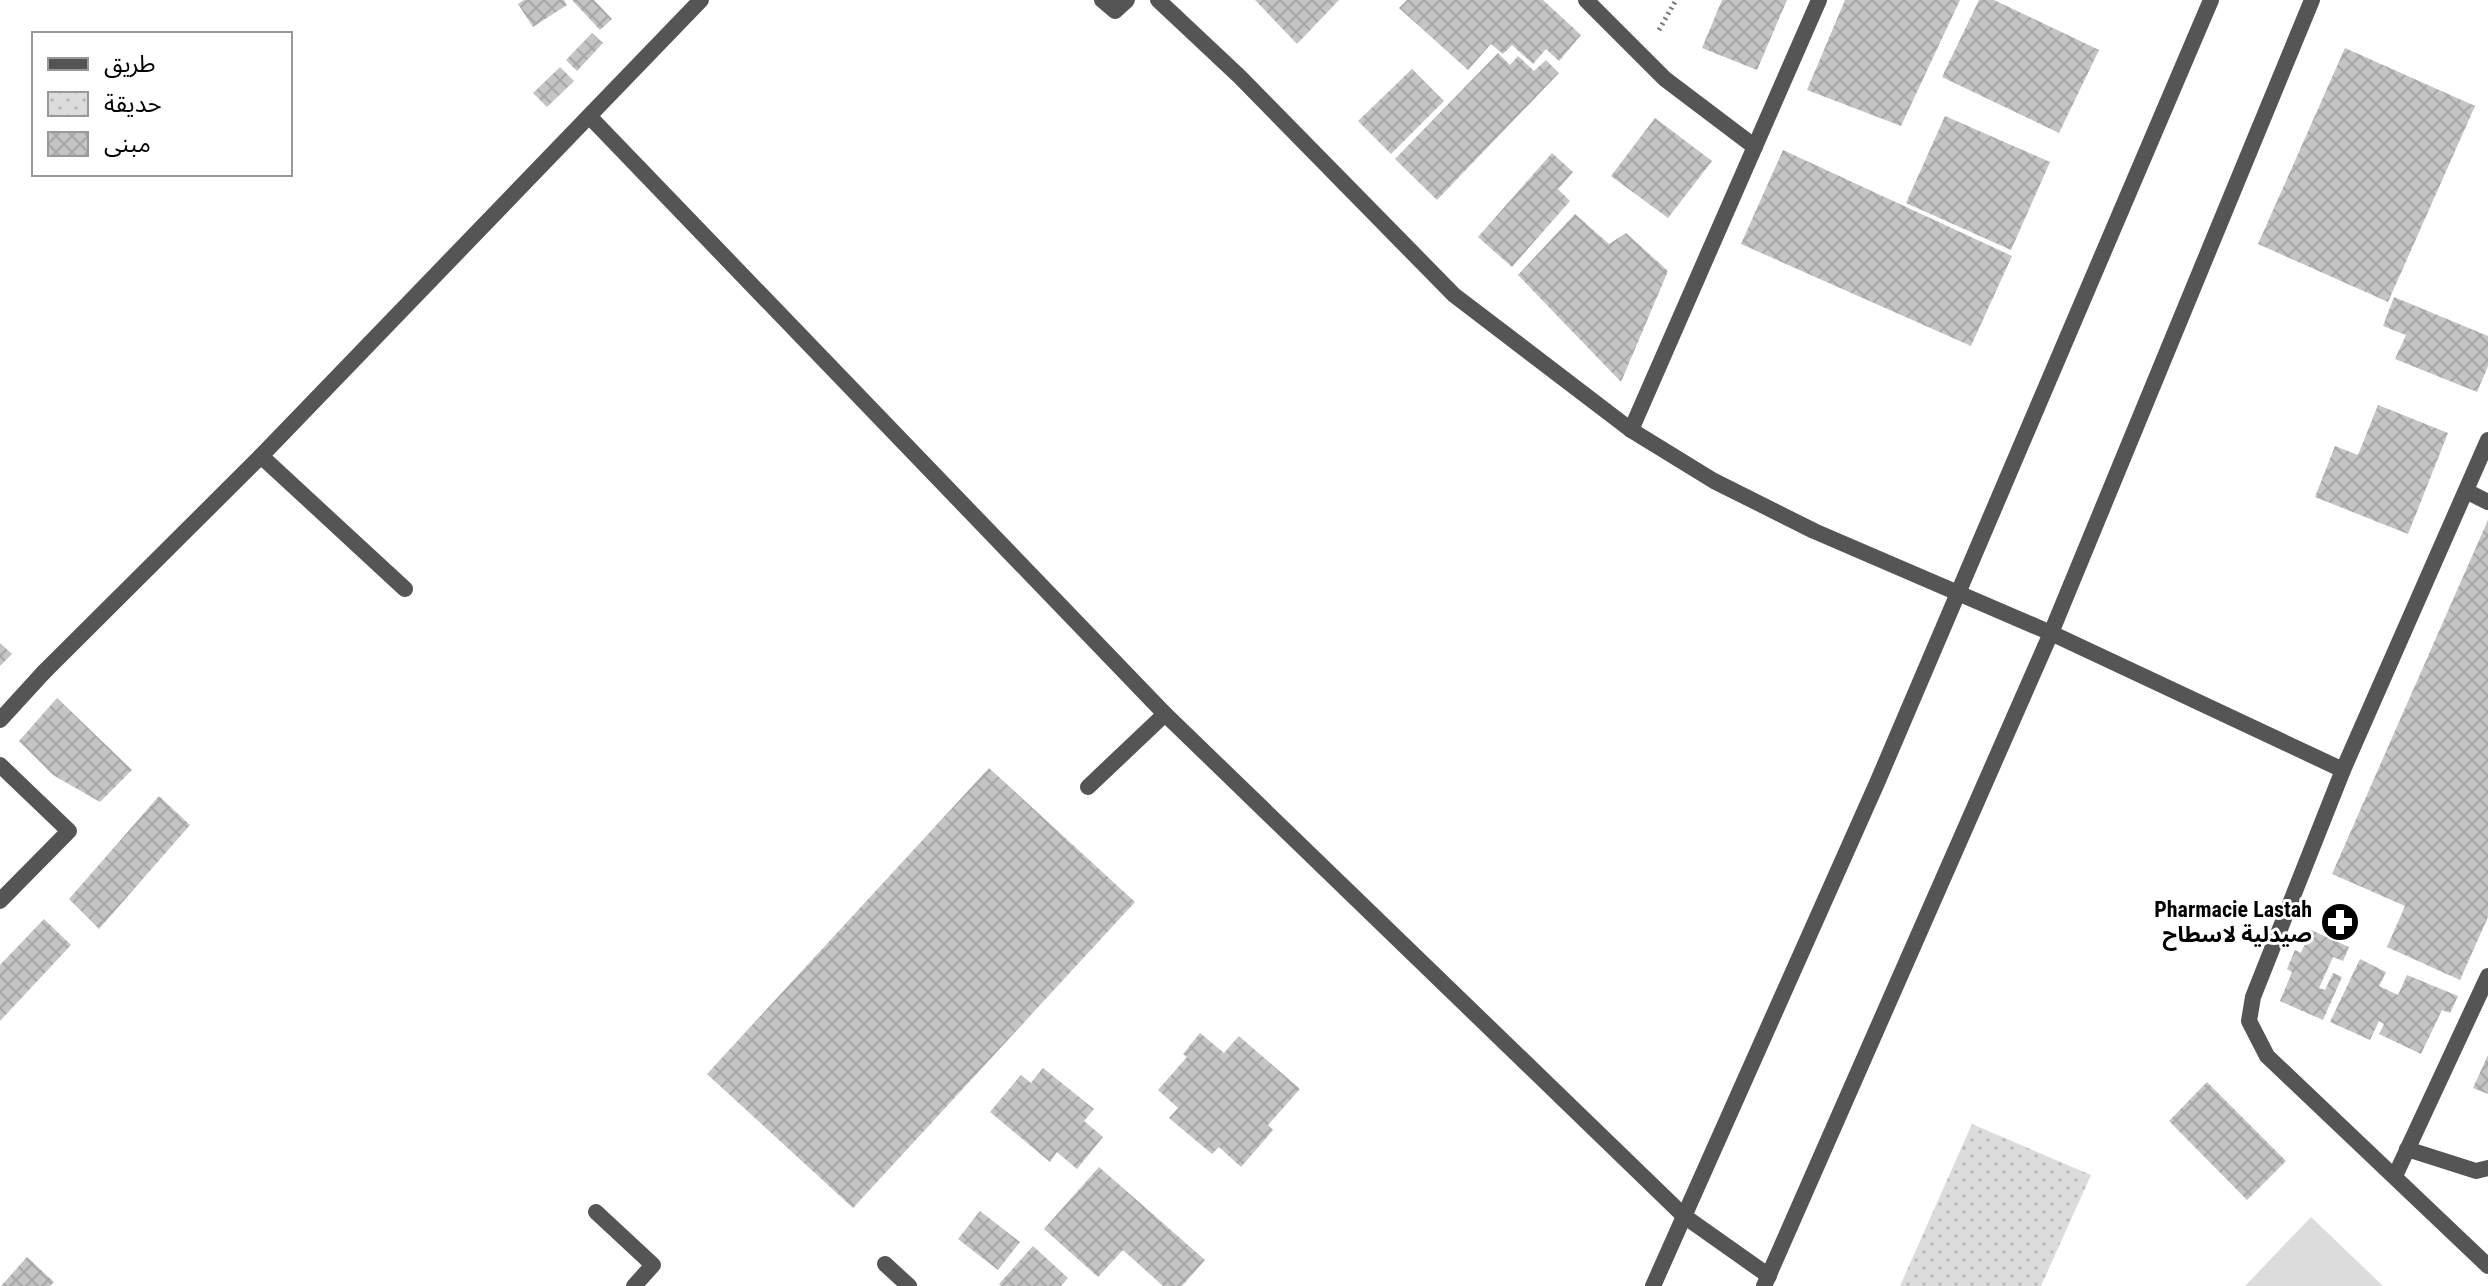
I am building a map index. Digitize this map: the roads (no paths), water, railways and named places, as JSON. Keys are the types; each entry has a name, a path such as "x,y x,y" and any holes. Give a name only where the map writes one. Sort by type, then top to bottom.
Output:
{"street":[{"path":"0,720 44,672 261,456 701,0"},
{"path":"1102,0 1115,11 1127,0"},
{"path":"1158,0 1240,77 1454,295 1631,430 1757,503 2051,633 2343,770"},
{"path":"1586,0 1665,79 1755,147"},
{"path":"1631,430 1819,0"},
{"path":"1653,1286 1877,783 2211,0"},
{"path":"590,117 1165,714 1684,1216 1766,1281 2051,633 2312,0"},
{"path":"2488,440 2343,770 2253,997 2249,1021 2267,1056 2488,1266"},
{"path":"261,456 405,589"},
{"path":"2466,491 2488,502"},
{"path":"1088,787 1165,714"},
{"path":"0,765 69,831 0,901"},
{"path":"2395,1176 2488,976"},
{"path":"2407,1149 2476,1171 2488,1168"},
{"path":"596,1212 653,1265 634,1286"},
{"path":"885,1264 909,1286"}],"place":[{"name":"Pharmacie Lastah صيدلية لاسطاح","path":"2340,922"}]}
